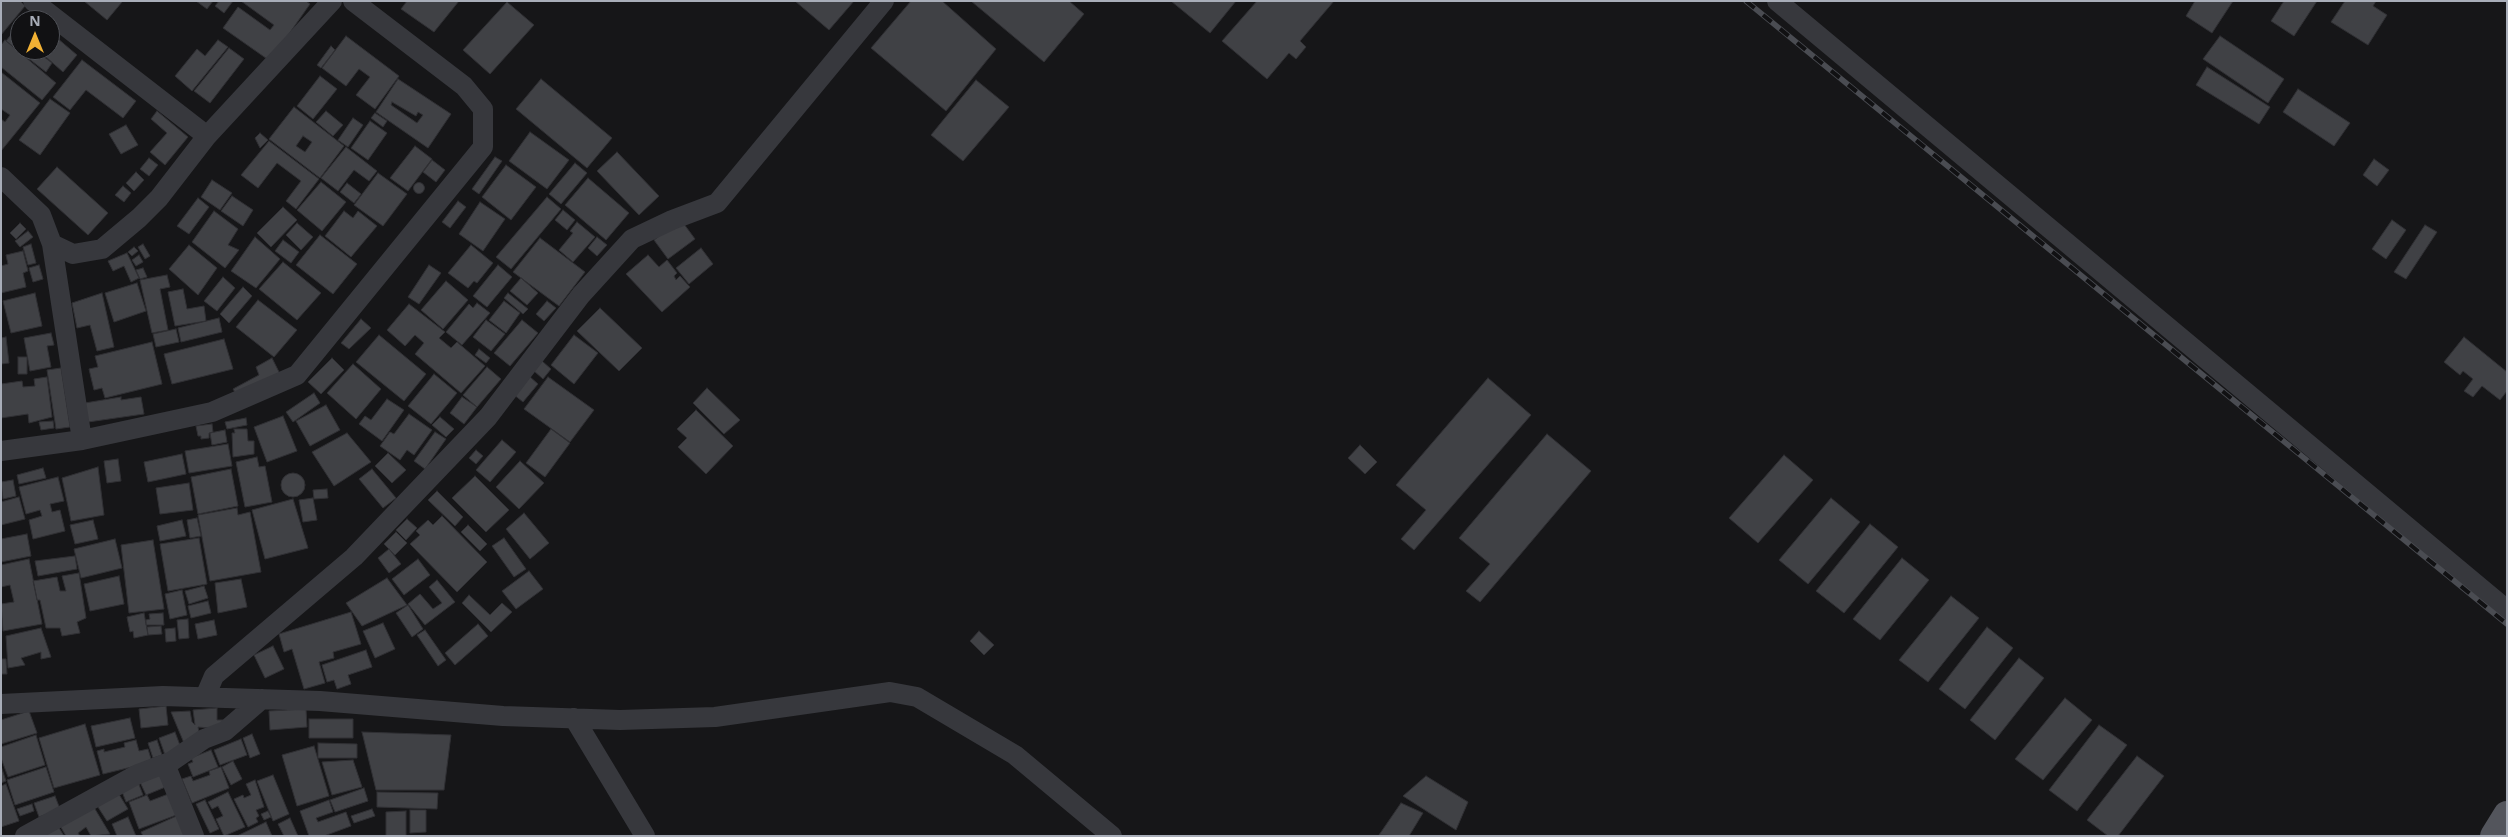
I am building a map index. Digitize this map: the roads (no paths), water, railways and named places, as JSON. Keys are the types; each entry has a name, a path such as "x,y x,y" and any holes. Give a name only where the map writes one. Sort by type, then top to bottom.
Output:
{"main road":[{"path":"2494,836 2507,815"}],"street":[{"path":"33,1 207,136"},
{"path":"52,244 73,254 102,249 159,198 207,136 332,1"},
{"path":"1,451 82,440 212,412 297,375 483,147 483,109 464,86 352,1"},
{"path":"205,697 214,676 354,557 482,424 580,295 632,240 672,220 717,203 884,1"},
{"path":"1777,1 2109,276 2507,610"},
{"path":"1,177 41,215 52,244 82,440"},
{"path":"1,704 163,696 205,697 320,700 503,716 620,720 715,717 890,692 917,698 1015,756 1112,836"},
{"path":"25,836 138,774 164,764 204,739 225,731 262,699"},
{"path":"574,718 645,836"},
{"path":"164,764 194,836"}],"railway":[{"path":"1746,1 2507,624"}]}
